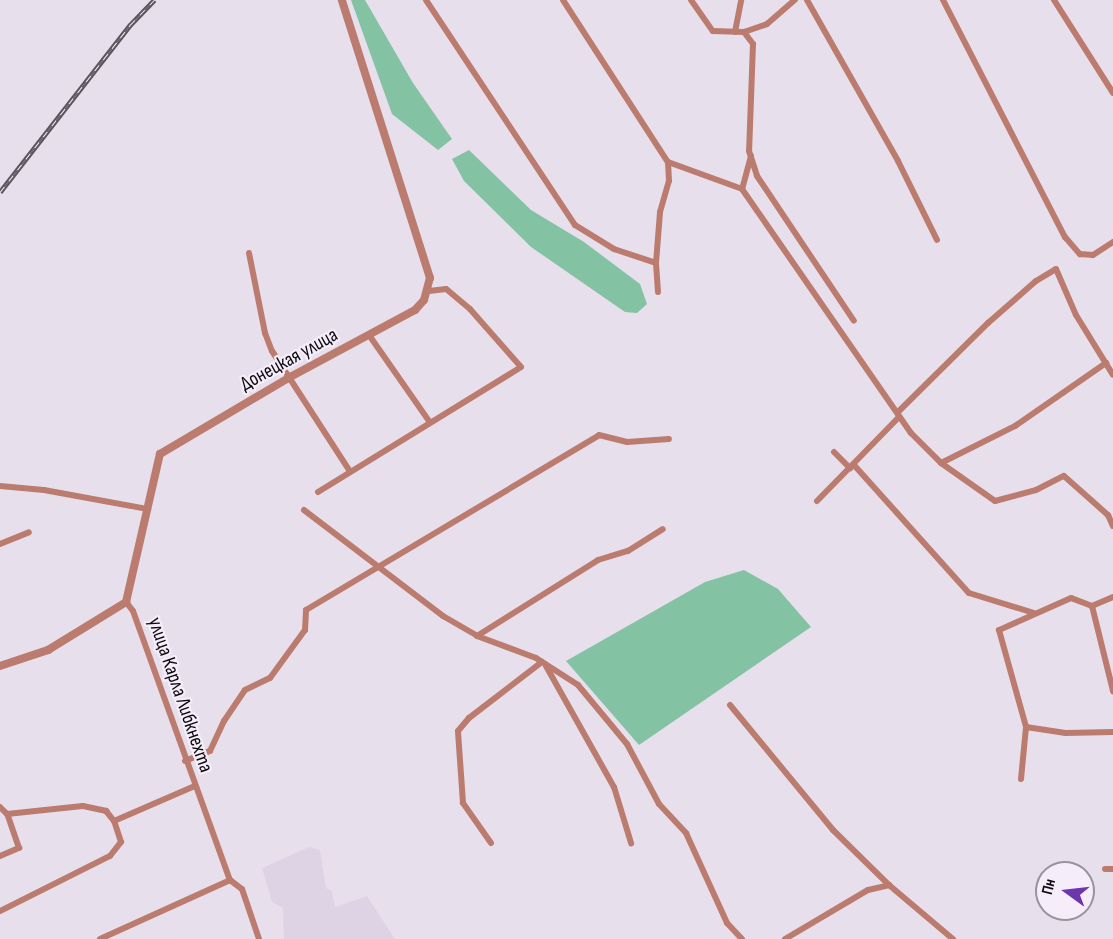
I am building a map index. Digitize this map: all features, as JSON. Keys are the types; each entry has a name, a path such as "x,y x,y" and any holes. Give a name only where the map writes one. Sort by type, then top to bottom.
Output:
{"street":[{"path":"318,492 349,470 521,367 470,309 446,289 429,291 430,278 342,0"},
{"path":"426,0 575,225 607,245 656,263"},
{"path":"563,0 668,162 669,181 660,212 656,263 658,292"},
{"path":"691,0 713,31 735,32 744,32 767,24 795,0"},
{"path":"735,32 741,0"},
{"path":"807,0 898,161 937,240"},
{"path":"943,0 1065,237 1080,254 1093,255 1113,242"},
{"path":"1054,0 1113,93"},
{"path":"742,189 751,156 753,44 744,32"},
{"path":"751,156 757,176 854,321"},
{"path":"668,162 742,189 898,415 941,463 995,501 1036,490 1064,476 1108,515 1113,526"},
{"path":"249,252 264,333 349,470"},
{"path":"817,501 988,322 1036,281 1056,269 1076,315 1113,375"},
{"name":"Донецкая улица","path":"160,454 291,377 416,310 429,291"},
{"path":"369,335 429,421"},
{"path":"941,463 1015,426 1106,363"},
{"path":"185,761 210,751 224,721 246,690 270,678 305,630 306,610 380,569 599,435 627,442 669,439"},
{"path":"834,452 852,466 969,593 1035,613"},
{"name":"улица Карла Либкнехта","path":"160,454 126,602 133,611 185,761 230,880 242,889 259,939"},
{"path":"0,486 44,490 148,509"},
{"path":"304,510 380,569 477,636 543,663 578,685 627,744 659,804 686,833 727,923 742,939"},
{"path":"477,636 598,560 628,551 663,529"},
{"path":"0,544 29,532"},
{"path":"1021,779 1026,727 999,630 1071,598 1092,606 1113,597"},
{"path":"0,666 48,650 126,602"},
{"path":"1092,606 1113,691"},
{"path":"543,663 614,787 631,843"},
{"path":"491,843 463,803 458,731 469,718 543,663"},
{"path":"730,705 833,830 889,885 953,939"},
{"path":"1026,727 1066,733 1113,732"},
{"path":"114,820 195,786"},
{"path":"0,911 110,856 121,842 114,820 105,811 83,806 7,814"},
{"path":"0,807 7,814 19,848 0,856"},
{"path":"1105,869 1113,869"},
{"path":"100,939 230,880"},
{"path":"785,939 868,891 889,885"}],"shaded area":[{"path":"309,847 320,850 326,888 332,891 335,907 367,896 395,939 284,939 283,908 272,902 262,868"}],"green space":[{"path":"351,0 365,0 413,83 452,139 438,150 392,114"},
{"path":"469,150 531,210 584,242 640,284 647,304 637,313 625,312 531,247 464,181 452,159"},
{"path":"744,570 778,589 811,627 639,745 566,661 705,582"}],"railway":[{"path":"0,192 130,25 154,0"}]}
